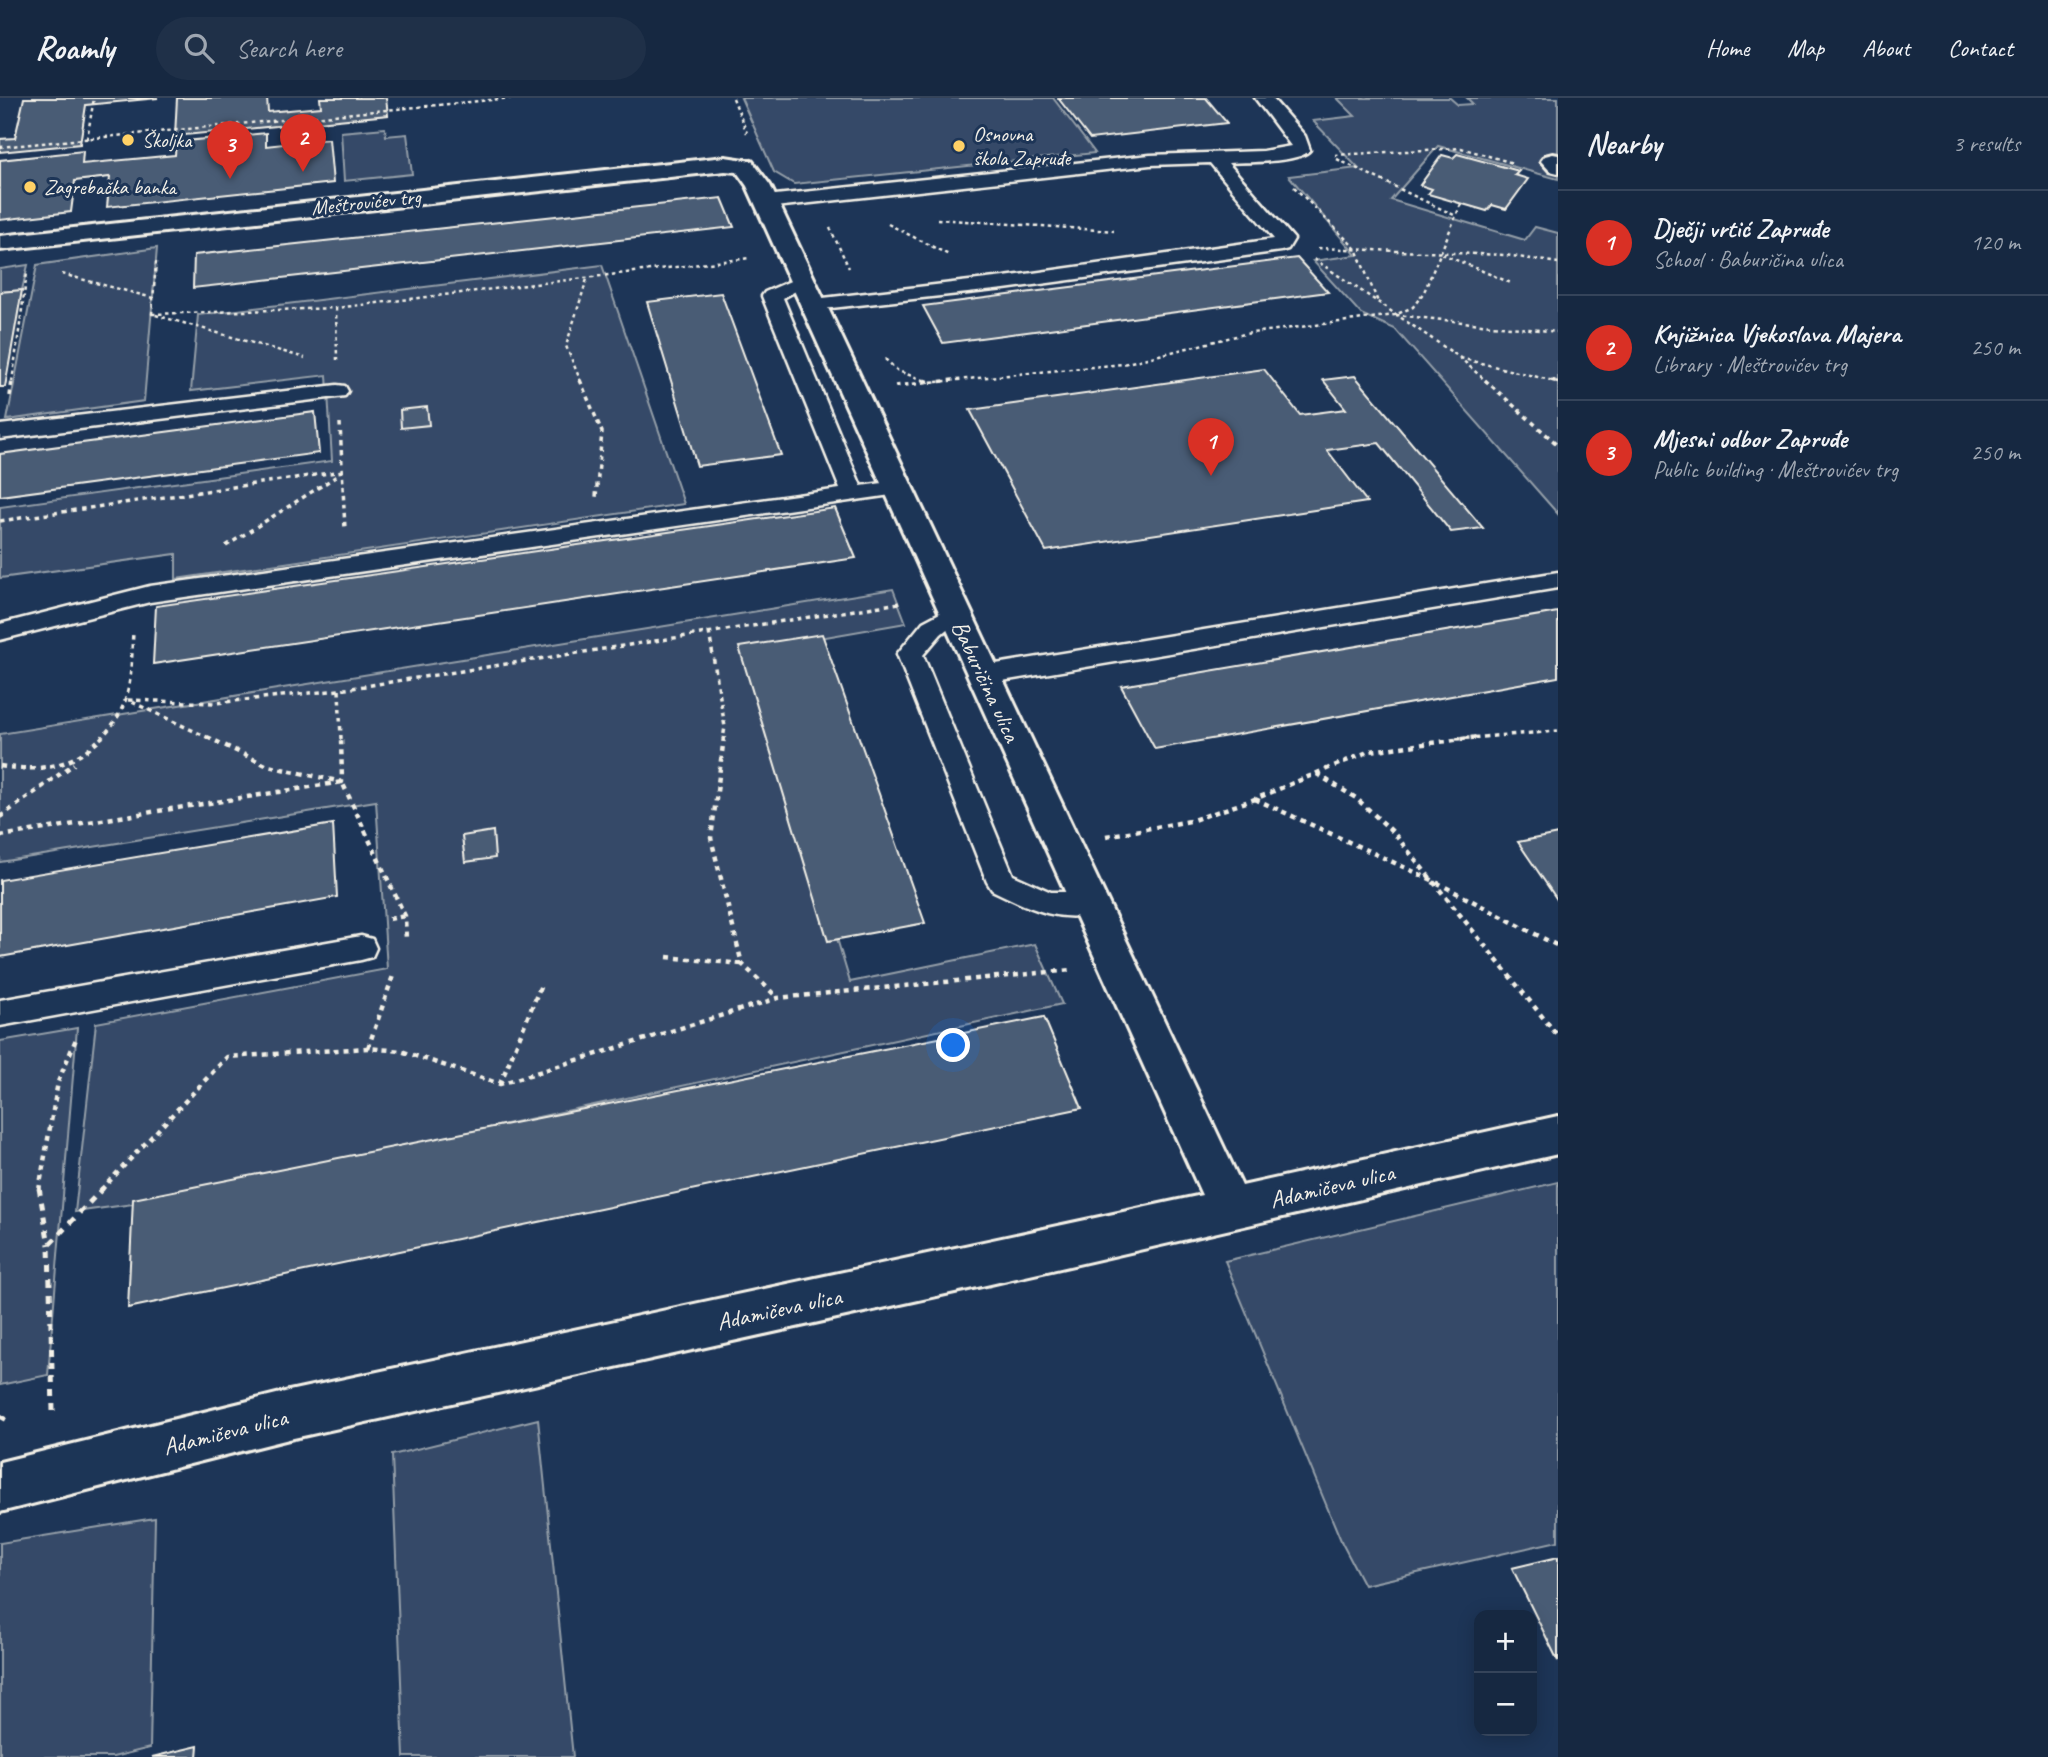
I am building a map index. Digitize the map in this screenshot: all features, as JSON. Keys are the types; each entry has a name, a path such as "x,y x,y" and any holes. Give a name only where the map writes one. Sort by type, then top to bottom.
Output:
{"street":[{"name":"Baburičina ulica","path":"733,163 750,172 766,202 1230,1209"},
{"name":"Meštrovićev trg","path":"0,243 733,163"},
{"name":"Adamičeva ulica","path":"0,1487 289,1415 1558,1135"}],"lane":[{"path":"766,202 1150,160 1291,153 1301,150 1299,140 1263,98"},
{"path":"853,494 772,296 1004,283 1280,245 1284,239 1215,158"},
{"path":"3,432 337,391"},
{"path":"0,632 121,599 897,488"},
{"path":"984,675 1558,580"},
{"path":"951,604 910,654 1002,882 1048,904 1089,904"},
{"path":"0,1013 360,948"}],"path":[{"path":"87,139 94,98"},
{"path":"0,147 511,98"},
{"path":"1456,216 1326,153 1340,155 1461,148 1521,165"},
{"path":"1289,181 1356,250 1378,303"},
{"path":"1395,315 1413,307 1424,292 1438,252 1461,204"},
{"path":"927,219 1120,231"},
{"path":"884,221 1004,283"},
{"path":"1312,249 1505,255 1558,263"},
{"path":"152,314 337,308 789,252"},
{"path":"1438,252 1511,283"},
{"path":"1313,258 1459,357 1558,445"},
{"path":"152,314 156,260"},
{"path":"3,432 28,265"},
{"path":"53,272 153,298"},
{"path":"587,278 566,346 602,432 594,530"},
{"path":"337,308 337,391 344,471 345,565"},
{"path":"152,314 338,368"},
{"path":"853,391 1089,369 1123,364 1244,334 1395,315 1558,332"},
{"path":"1459,357 1558,382"},
{"path":"0,521 344,471"},
{"path":"218,551 344,471"},
{"path":"128,700 215,703 339,690 709,632 951,604"},
{"path":"709,632 725,727 711,838 741,964 778,998"},
{"path":"339,690 342,782 405,916 406,940"},
{"path":"0,817 39,792 77,761 110,728 128,700"},
{"path":"128,700 268,766 342,782"},
{"path":"1061,843 1190,821 1255,799 1370,751 1445,740 1558,731"},
{"path":"0,766 55,770 77,761"},
{"path":"1317,774 1356,799 1393,832 1558,1036"},
{"path":"0,836 342,782"},
{"path":"1255,799 1432,880 1558,946"},
{"path":"667,957 741,964"},
{"path":"49,1245 227,1056 368,1048 401,1051 500,1084 778,998 1117,966"},
{"path":"500,1084 541,985"},
{"path":"53,1411 49,1245 38,1183 58,1082 95,996"},
{"path":"0,1416 9,1421"}],"shaded area":[{"path":"741,98 1053,98 1095,153 794,184 774,172"},
{"path":"1337,98 1450,98 1458,105 1473,104 1467,98 1558,98 1558,179 1438,146 1391,200 1525,240 1535,227 1558,233 1558,514 1395,329 1361,314 1313,261 1356,255 1289,176 1358,168 1313,121 1355,116"},
{"path":"385,128 386,136 407,134 412,174 344,181 341,132"},
{"path":"157,248 144,401 7,420 37,265"},
{"path":"28,265 22,290 0,292 0,269"},
{"path":"602,265 684,504 176,579 176,554 0,578 0,507 332,461 327,375 191,391 198,315"},
{"path":"893,589 906,623 751,650 850,982 1035,944 1062,1004 140,1203 75,1212 96,1023 387,969 376,801 0,862 0,734"},
{"path":"77,1028 48,1375 0,1385 0,1041"},
{"path":"1558,1182 1558,1541 1364,1585 1342,1543 1225,1261"},
{"path":"538,1419 573,1757 404,1757 392,1455"},
{"path":"155,1518 150,1748 113,1757 0,1757 0,1543"}],"building":[{"path":"24,98 158,98 86,105 80,144 0,152 0,139 15,138"},
{"path":"177,98 267,98 268,112 321,107 320,98 386,98 388,115 175,136"},
{"path":"1058,98 1206,98 1227,123 1090,139"},
{"path":"266,133 266,146 329,139 333,183 107,207 110,177 75,181 71,212 0,220 0,160 83,151 82,164 175,155 176,142"},
{"path":"1457,154 1519,171 1515,175 1528,179 1506,209 1492,205 1487,211 1428,194 1432,189 1420,185 1442,155 1453,158"},
{"path":"722,198 734,227 193,288 194,255"},
{"path":"1297,258 1328,292 943,343 923,306"},
{"path":"22,290 5,387 0,387 0,292"},
{"path":"721,293 781,455 697,466 647,302"},
{"path":"1264,369 1300,415 1346,409 1323,380 1355,376 1483,528 1451,532 1379,443 1327,450 1367,502 1046,551 970,410"},
{"path":"427,407 429,425 401,428 400,410"},
{"path":"315,412 319,453 0,496 0,454"},
{"path":"835,508 856,558 153,664 156,606"},
{"path":"1558,612 1558,677 1155,749 1121,686"},
{"path":"822,634 925,923 828,941 739,647"},
{"path":"333,824 337,897 0,957 0,880"},
{"path":"493,831 495,858 465,862 462,836"},
{"path":"1558,834 1558,901 1518,842"},
{"path":"1044,1017 1082,1108 128,1308 133,1199"},
{"path":"1558,1557 1558,1661 1537,1619 1537,1610 1533,1610 1512,1568"},
{"path":"198,1746 197,1757 152,1757"}],"place":[{"name":"Školjka","path":"128,140"},
{"name":"Osnovna škola Zapruđe","path":"959,146"},
{"name":"Knjižnica Vjekoslava Majera","path":"303,172"},
{"name":"Mjesni odbor Zapruđe","path":"230,179"},
{"name":"Zagrebačka banka","path":"30,187"},
{"name":"Dječji vrtić Zapruđe","path":"1211,476"}]}
